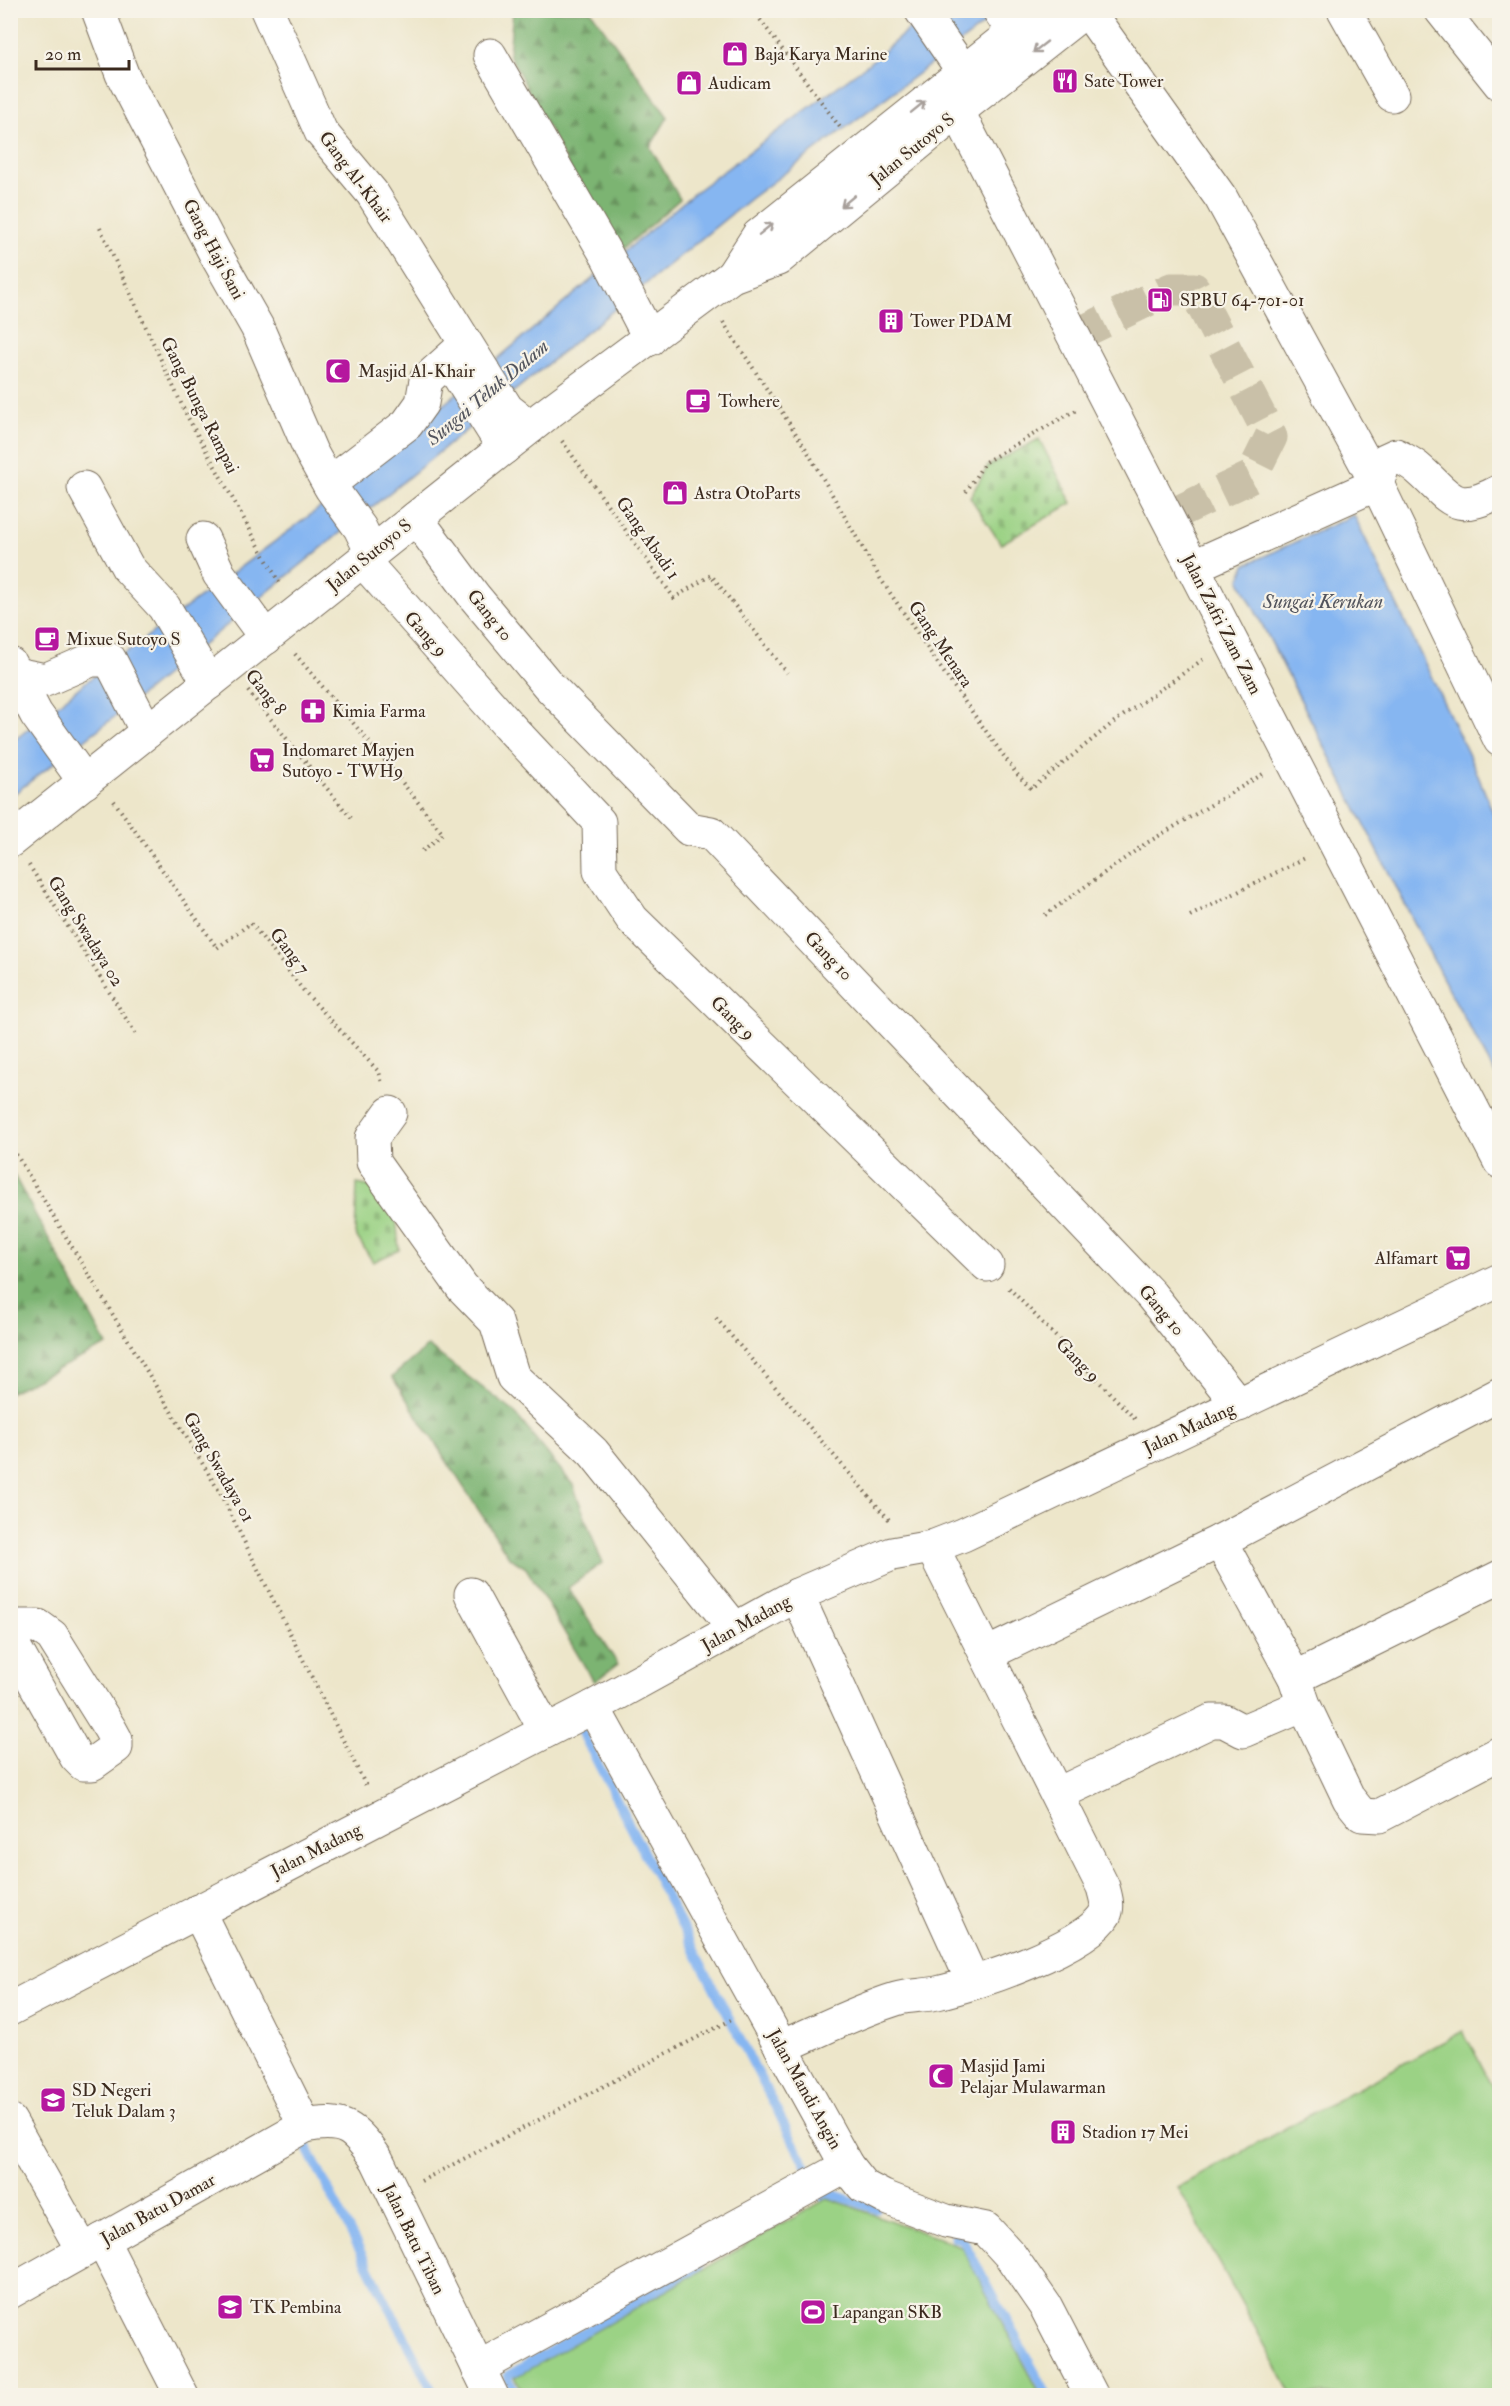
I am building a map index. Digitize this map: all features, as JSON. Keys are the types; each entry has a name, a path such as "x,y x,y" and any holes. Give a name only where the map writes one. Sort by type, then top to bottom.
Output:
{"main road":[{"name":"Gang Haji Sani","path":"98,10 122,74 215,254 257,327 311,452 365,547"},
{"name":"Gang Al-Khair","path":"267,10 321,132 372,193 456,366 515,425"},
{"name":"Jalan Zafri Zam Zam","path":"921,10 1104,394 1500,1162"},
{"name":"Jalan Sutoyo S","path":"12,840 82,772 140,721 211,671 365,547 416,518 515,425 650,339 732,276 778,259 954,80 1005,19 1041,10"},
{"path":"1086,10 1221,198 1488,686 1500,740"},
{"name":"Jalan Sutoyo S","path":"954,80 1086,10"},
{"path":"1344,10 1392,95"},
{"path":"1441,10 1500,84"},
{"path":"490,55 607,256 650,339"},
{"path":"330,486 407,424 422,403 456,366"},
{"path":"1192,567 1377,484 1385,460 1396,455 1414,465 1451,499 1464,504 1478,503 1500,490"},
{"path":"84,488 128,568 164,608 167,616 211,671"},
{"name":"Gang 10","path":"416,518 474,596 548,685 689,829 711,833 719,841 1151,1295 1239,1405"},
{"path":"202,539 219,574 264,629"},
{"name":"Gang 9","path":"365,547 508,725 599,822 600,872 632,919 987,1265"},
{"path":"13,669 45,680 91,660 110,660 140,721"},
{"path":"13,669 36,714 82,772"},
{"path":"390,1113 372,1138 373,1162 462,1287 496,1322 513,1377 593,1452 735,1629"},
{"name":"Jalan Madang","path":"10,2009 593,1707 797,1595 892,1554 924,1548 963,1535 1500,1280"},
{"path":"987,1654 1220,1541 1500,1394"},
{"path":"1220,1541 1299,1692 1349,1799 1362,1815 1379,1816 1500,1753"},
{"path":"781,2047 897,1999 937,1993 1055,1952 1091,1928 1106,1913 1107,1901 1103,1887 1058,1794 987,1654 924,1548"},
{"path":"1058,1794 1211,1721 1224,1721 1243,1731 1299,1692 1500,1577"},
{"path":"471,1594 546,1731"},
{"path":"797,1595 973,1982"},
{"path":"10,1626 38,1626 52,1636 110,1729 116,1740 116,1747 92,1764 83,1764 76,1757 10,1639"},
{"name":"Jalan Mandi Angin","path":"485,2382 847,2166 593,1707"},
{"path":"198,1911 305,2126"},
{"path":"10,2121 93,2246 182,2396"},
{"name":"Jalan Batu Tiban","path":"305,2126 325,2122 346,2126 361,2136 376,2160 485,2382"},
{"name":"Jalan Batu Damar","path":"10,2292 305,2126"},
{"path":"847,2166 863,2186 885,2197 945,2221 986,2229 1010,2255 1046,2307 1092,2396"}],"path":[{"path":"753,10 844,134"},
{"name":"Gang Bunga Rampai","path":"100,228 187,416 284,590"},
{"name":"Gang Menara","path":"705,298 806,449 880,578 947,677 1016,773 1031,789 1114,722 1231,641"},
{"path":"966,492 985,462 1104,394"},
{"name":"Gang Abadi 1","path":"515,425 674,598 711,574 787,673"},
{"path":"264,629 387,762 443,834 421,852"},
{"name":"Gang 8","path":"211,671 351,818"},
{"path":"1045,915 1145,844 1252,780 1293,761"},
{"name":"Gang 7","path":"82,772 217,948 251,923 303,990 379,1071 390,1113"},
{"name":"Gang Swadaya 02","path":"12,840 137,1036"},
{"path":"1190,916 1335,843"},
{"name":"Gang Swadaya 01","path":"10,1144 219,1491 381,1816"},
{"name":"Gang 9","path":"987,1265 1158,1443"},
{"path":"716,1318 924,1548"},
{"path":"392,2196 759,2006"}],"green space":[{"path":"513,11 591,11 668,117 650,147 680,199 616,255 509,54"},
{"path":"1039,439 1072,503 1001,544 970,497 988,466"},
{"path":"11,1170 107,1345 10,1392"},
{"path":"357,1184 388,1190 396,1216 399,1250 373,1262 355,1234"},
{"path":"428,1346 513,1411 573,1485 602,1563 568,1588 618,1664 594,1682 526,1568 509,1557 392,1377"},
{"path":"1463,2031 1499,2098 1499,2395 1292,2395 1178,2187"},
{"name":"Lapangan SKB","path":"828,2198 961,2246 1041,2395 525,2395 515,2377"}],"water":[{"name":"Sungai Teluk Dalam","path":"931,11 1002,11 750,199 113,718 11,796 11,743 82,685 333,498 694,193 868,64"},
{"name":"Sungai Kerukan","path":"1354,515 1474,766 1499,827 1499,1081 1442,977 1240,581 1245,565"}],"waterway":[{"path":"580,1729 812,2178"},
{"path":"301,2136 435,2396"},
{"path":"821,2196 827,2192 876,2209"},
{"path":"954,2237 963,2240 1048,2396"},
{"path":"518,2396 507,2376 700,2265"}],"tunnel":[{"path":"1074,336 1171,289 1194,289 1271,437 1251,477 1167,517"}],"place":[{"name":"Baja Karya Marine","path":"735,54"},
{"name":"Sate Tower","path":"1065,81"},
{"name":"Audicam","path":"689,83"},
{"name":"SPBU 64-701-01","path":"1160,300"},
{"name":"Tower PDAM","path":"891,321"},
{"name":"Masjid Al-Khair","path":"338,371"},
{"name":"Towhere","path":"698,401"},
{"name":"Astra OtoParts","path":"675,493"},
{"name":"Mixue Sutoyo S","path":"47,639"},
{"name":"Kimia Farma","path":"313,711"},
{"name":"Indomaret Mayjen Sutoyo - TWH9","path":"262,760"},
{"name":"Alfamart","path":"1458,1258"},
{"name":"Masjid Jami Pelajar Mulawarman","path":"941,2076"},
{"name":"SD Negeri Teluk Dalam 3","path":"53,2100"},
{"name":"Stadion 17 Mei","path":"1063,2132"},
{"name":"TK Pembina","path":"230,2307"},
{"name":"Lapangan SKB","path":"813,2312"}]}
